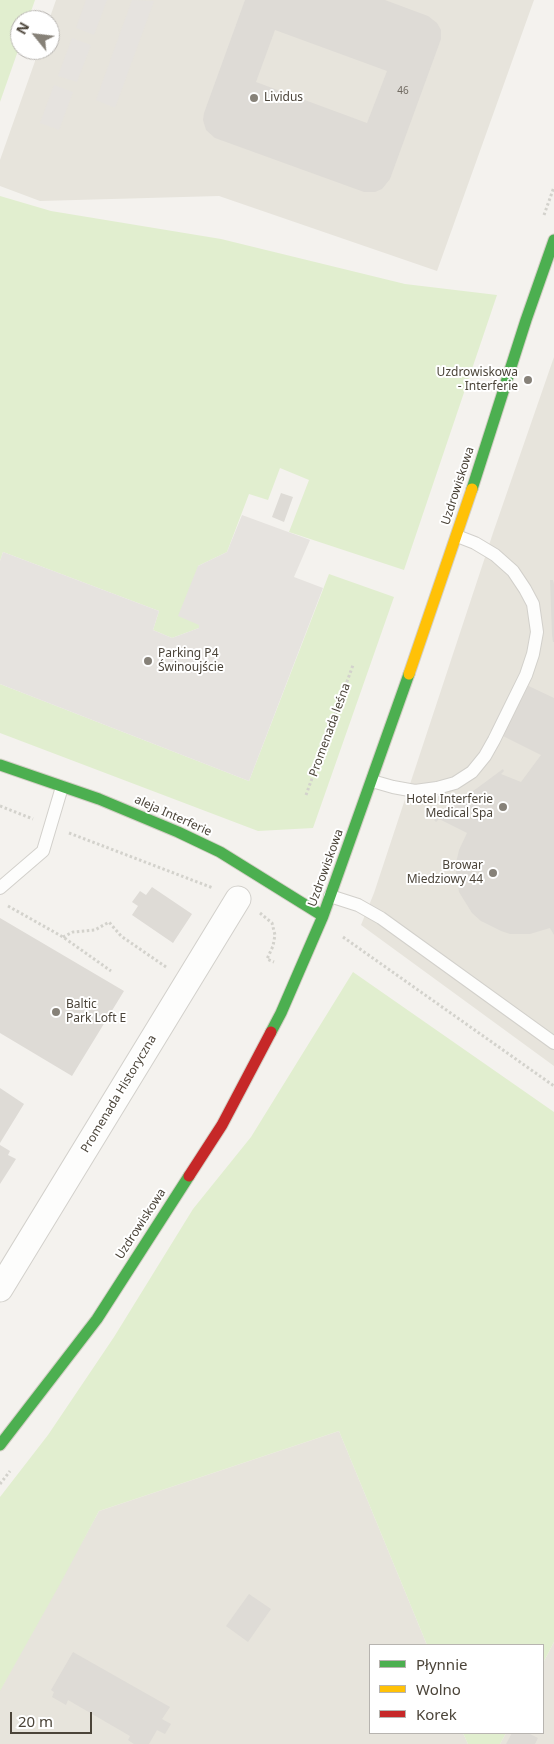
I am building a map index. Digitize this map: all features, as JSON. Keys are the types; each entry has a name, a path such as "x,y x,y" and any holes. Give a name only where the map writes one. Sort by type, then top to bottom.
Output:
{"street":[{"name":"Uzdrowiskowa","path":"0,1445 96,1318 222,1125 281,1013 323,916 372,781 457,536 523,329 554,240"},
{"name":"aleja Interferie","path":"0,766 99,799 178,832 220,852 323,916"},
{"name":"Promenada Historyczna","path":"0,1288 238,899"}],"lane":[{"path":"372,781 415,791 455,783 472,772 494,740 526,675 533,654 537,632 533,604 513,571 495,555 475,543 457,536"},
{"path":"0,888 43,850 62,787"},
{"path":"330,896 358,905 381,918 554,1043"}],"path":[{"name":"Promenada leśna","path":"306,795 353,665"},
{"path":"0,806 238,899 272,923 275,934 267,959 278,963"},
{"path":"0,902 63,937 111,971"},
{"path":"63,937 73,932 95,930 109,922 121,936 188,981"},
{"path":"337,933 554,1086"}],"shaded area":[{"path":"56,0 534,0 437,271 219,196 40,201 0,186 0,160 35,60 60,60 60,10 52,10"},
{"path":"86,0 107,0 94,35 76,28"},
{"path":"132,0 154,1 115,108 96,100"},
{"path":"72,38 91,45 77,82 58,76"},
{"path":"54,85 73,92 59,130 40,123"},
{"path":"554,357 554,1066 361,925 374,893 494,530"},
{"name":"Parking P4 Świnoujście","path":"242,515 310,540 294,577 323,588 249,781 0,684 0,561 3,552 159,611 153,630 172,638 199,628 199,625 178,616 198,566 227,552"},
{"path":"339,1431 427,1644 369,1644 369,1734 463,1734 468,1744 0,1744 0,1690 99,1511"},
{"path":"554,1642 554,1744 500,1744 505,1734 544,1734 544,1661"}],"green space":[{"path":"0,0 35,0 32,10 10,10 10,60 15,60 0,102"},
{"path":"0,196 51,211 221,239 405,284 497,295 404,570 289,532 309,480 280,468 268,500 249,494 227,552 198,566 199,628 172,638 153,630 159,611 3,552 0,561"},
{"path":"329,574 394,597 313,828 258,831 0,733 0,684 249,781"},
{"path":"353,972 554,1112 554,1642 544,1661 544,1644 427,1644 339,1431 99,1511 0,1691 0,1497 48,1435 114,1337 193,1209 251,1137"},
{"path":"463,1734 505,1734 500,1744 468,1744"}],"building":[{"name":"Lividus","path":"245,0 385,0 428,16 437,23 441,30 441,39 390,179 382,189 375,192 364,192 215,138 206,130 203,120","holes":["275,30 387,71 367,123 256,82"]},
{"path":"281,493 293,497 284,522 272,517"},
{"path":"550,580 553,580 554,584 554,642 552,635"},
{"name":"Hotel Interferie Medical Spa","path":"516,680 554,698 554,935 550,928 530,934 510,934 481,921 472,913 459,892 456,873 459,850 467,833 439,819 436,822 434,820 503,769 504,771 501,774 521,782 541,755 491,730"},
{"path":"152,887 192,914 173,943 132,915 138,906 132,902 140,891 146,895"},
{"name":"Baltic Park Loft E","path":"0,918 124,991 72,1076 0,1033"},
{"path":"0,1088 24,1104 0,1143"},
{"path":"0,1145 10,1151 8,1155 16,1159 0,1184"},
{"path":"249,1594 271,1609 248,1642 226,1626"},
{"path":"73,1652 170,1707 162,1719 171,1724 165,1734 157,1730 149,1744 134,1744 128,1740 130,1736 68,1700 66,1705 52,1697 54,1692 51,1690"},
{"path":"511,1734 530,1734 538,1738 535,1744 506,1744"}],"traffic: fast":[{"path":"472,489 526,320 554,240"},
{"path":"271,1032 323,916 409,674"},
{"path":"0,765 99,799 178,832 220,852 323,916"},
{"path":"0,1445 97,1319 189,1176"}],"traffic: slow":[{"path":"409,674 472,489"}],"traffic: jam":[{"path":"189,1176 222,1125 271,1032"}],"place":[{"name":"Lividus","path":"254,98"},
{"name":"Uzdrowiskowa - Interferie","path":"528,380"},
{"name":"Parking P4 Świnoujście","path":"148,661"},
{"name":"Hotel Interferie Medical Spa","path":"503,807"},
{"name":"Browar Miedziowy 44","path":"493,873"},
{"name":"Baltic Park Loft E","path":"56,1012"}]}
